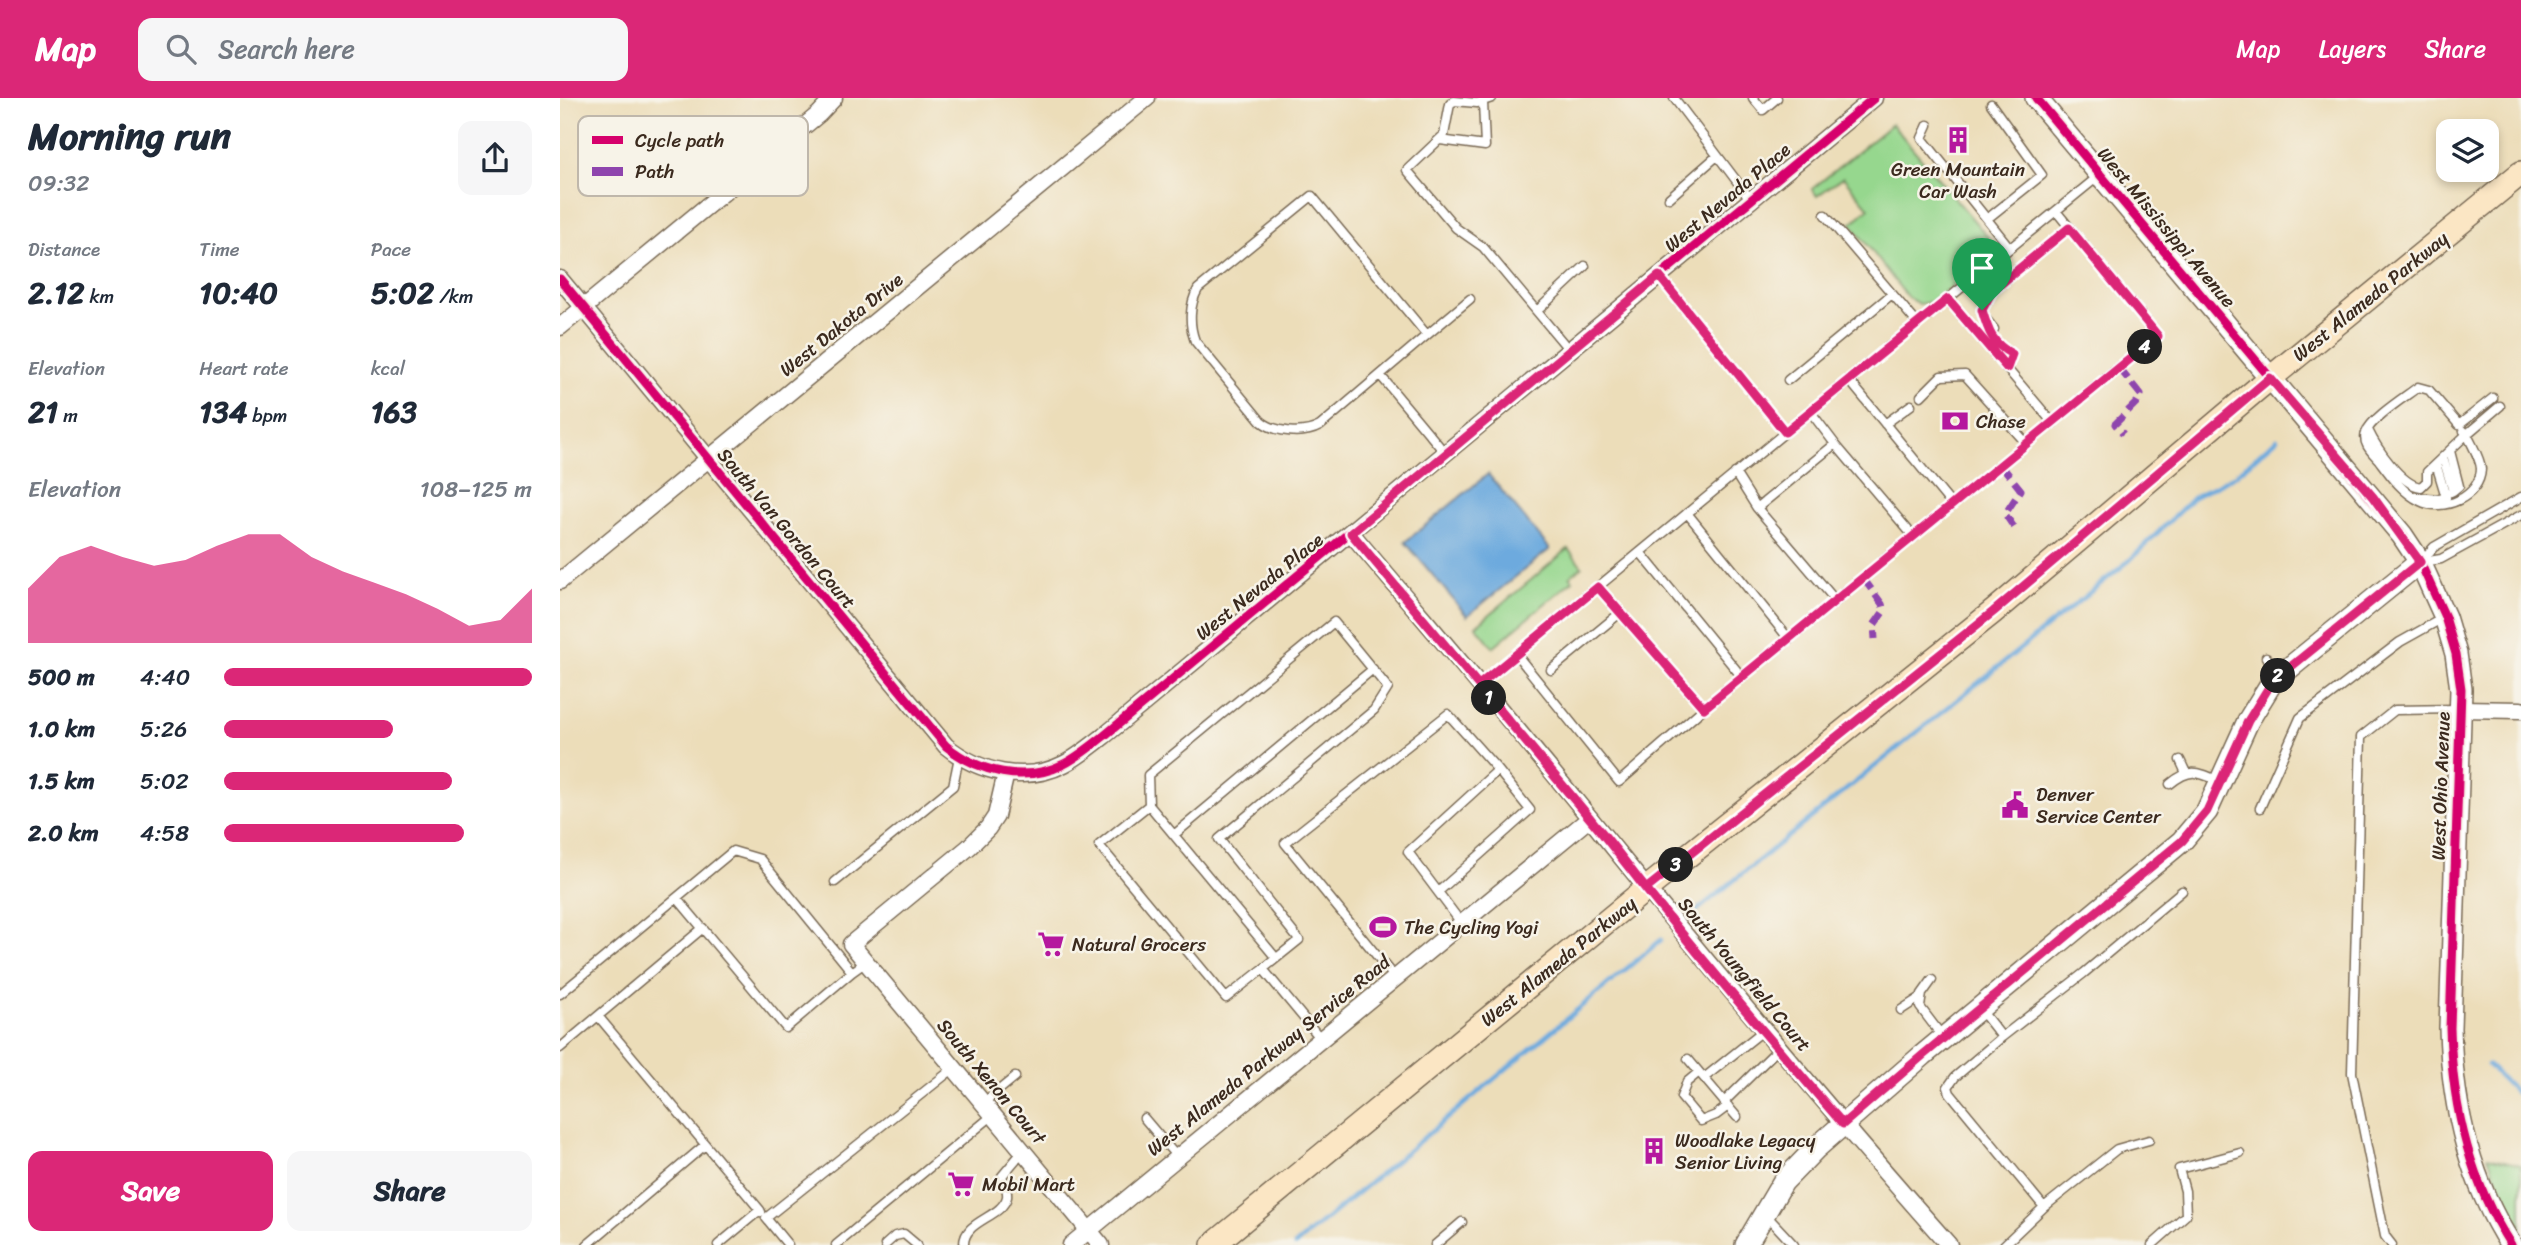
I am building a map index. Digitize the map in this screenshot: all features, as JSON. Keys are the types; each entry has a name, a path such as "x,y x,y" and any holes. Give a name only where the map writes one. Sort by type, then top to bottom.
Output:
{"main road":[{"name":"West Alameda Parkway","path":"1213,1245 1646,889 1993,612 2270,378 2521,173"}],"street":[{"path":"808,123 834,98"},
{"name":"West Dakota Drive","path":"560,581 1147,98"},
{"name":"West Nevada Place","path":"1006,773 1024,774 1052,770 1081,754 1874,98"},
{"name":"West Mississippi Avenue","path":"2036,98 2270,378"},
{"path":"560,327 720,196"},
{"name":"South Van Gordon Court","path":"560,279 929,729 959,757 986,769 1006,773"},
{"name":"West Ohio Avenue","path":"2270,378 2373,497 2420,562 2445,617 2459,672 2460,709 2450,1028 2453,1079 2459,1118 2473,1166 2511,1245"},
{"name":"South Youngfield Court","path":"1351,533 1779,1048 1950,1245"},
{"path":"1746,1245 1783,1182 1843,1124 2182,841 2200,822 2255,706 2281,673 2420,562"},
{"path":"2460,709 2521,710"},
{"name":"South Xenon Court","path":"1006,773 996,816 988,828 969,847 851,944 1101,1245"},
{"name":"West Alameda Parkway Service Road","path":"1071,1245 1590,818"}],"lane":[{"path":"1492,98 1483,102 1454,101 1450,104 1446,130 1440,141 1407,170 1456,228 1477,241 1570,351"},
{"path":"1674,98 1751,200"},
{"path":"1753,98 1763,110 1777,98"},
{"path":"1440,141 1485,146 1483,102"},
{"path":"1987,219 2042,175 1991,104"},
{"path":"1928,125 1922,138 2010,248"},
{"path":"1669,198 1717,156"},
{"path":"1479,685 2100,175"},
{"path":"1427,335 1312,196 1196,292 1190,326 1195,341 1261,421 1270,427 1304,431 1315,429 1470,299"},
{"path":"1516,654 1619,782 1704,708 2158,336 2056,211"},
{"path":"1825,215 1917,323"},
{"path":"2007,368 2010,350 2002,349 1989,335 1982,310 1992,291 2069,228"},
{"path":"1537,311 1584,266"},
{"path":"1659,276 1785,432"},
{"path":"1788,380 1892,294"},
{"path":"1948,299 2053,423"},
{"path":"1985,318 1994,329"},
{"path":"1380,375 1446,454"},
{"path":"1921,396 1941,376 1965,375 2027,444"},
{"path":"1849,380 1952,505"},
{"path":"2418,387 2429,390 2459,425 2467,434 2481,467 2477,483 2471,491 2452,504 2438,506 2422,503 2413,497 2400,487 2366,443 2365,434 2368,430 2418,387"},
{"path":"2459,425 2493,398"},
{"path":"1885,424 1910,405"},
{"path":"2368,430 2373,440 2411,486 2421,487 2427,481 2427,472 2500,406"},
{"path":"1810,411 1914,537"},
{"path":"1758,508 1835,444"},
{"path":"2413,497 2439,499 2459,486 2450,451"},
{"path":"2439,461 2450,494"},
{"path":"1735,473 1758,508 1836,601"},
{"path":"2420,562 2434,547 2521,496"},
{"path":"1687,513 1789,639"},
{"path":"2420,562 2441,559 2521,515"},
{"path":"1640,552 1742,677"},
{"path":"1598,587 1704,708"},
{"path":"1550,670 1620,613"},
{"path":"2260,808 2300,718 2400,642 2445,617"},
{"path":"1149,804 1100,845 1226,999 1299,940 1219,839 1374,710 1388,688 1334,622 1148,775 1149,804 1276,958"},
{"path":"2266,657 2281,673"},
{"path":"1175,834 1373,669"},
{"path":"2392,1245 2385,1236 2352,1073 2361,737 2395,710 2460,709"},
{"path":"1395,978 1284,843 1448,713 1530,810 1438,892"},
{"path":"835,882 953,786 959,757"},
{"path":"2180,760 2186,773"},
{"path":"1462,923 1408,852 1498,770"},
{"path":"2170,784 2186,773 2199,772 2221,782"},
{"path":"560,994 733,851 760,859 852,972"},
{"path":"2044,1207 1950,1093 1948,1087 1955,1077 2002,1037 2182,891"},
{"path":"677,898 786,1028 866,962"},
{"path":"560,1048 703,928"},
{"path":"1263,969 1321,1040"},
{"path":"1901,1010 1921,997 1932,980"},
{"path":"1921,997 1922,1011 1944,1038"},
{"path":"1980,1008 2002,1037"},
{"path":"598,1016 788,1245"},
{"path":"1764,1030 1687,1082 1681,1097 1701,1121 1709,1119 1726,1104 1779,1048"},
{"path":"1688,1059 1737,1117"},
{"path":"766,1218 954,1068"},
{"path":"836,1245 988,1109 1015,1077"},
{"path":"1144,1118 1177,1157"},
{"path":"2004,1245 2044,1207 2117,1149 2149,1140"},
{"path":"587,1245 705,1145"},
{"path":"964,1245 967,1232 1003,1205 1007,1198 1002,1176 1023,1151"},
{"path":"2152,1245 2186,1216 2185,1191 2179,1169 2240,1153"},
{"path":"718,1245 760,1210"},
{"path":"1764,1213 1794,1245"},
{"path":"1435,1245 1462,1222"},
{"path":"885,1245 895,1236 904,1234 917,1245"}],"green space":[{"path":"1892,124 1993,243 1993,251 1932,302 1919,304 1908,298 1851,224 1869,208 1843,177 1817,196 1812,189"},
{"path":"1568,549 1582,566 1570,576 1573,580 1493,647 1476,626"},
{"path":"2488,1157 2521,1165 2521,1230 2504,1198"}],"water":[{"path":"1488,474 1550,549 1467,616 1405,542"}],"waterway":[{"path":"1695,912 2130,560 2194,497 2234,476 2277,439"},
{"path":"1295,1245 1661,940"},
{"path":"2488,1065 2521,1098"}],"marked path":[{"path":"2119,368 2141,395 2115,424 2123,434"},
{"path":"2001,465 2021,490 2005,514 2015,529"},
{"path":"1863,578 1884,611 1874,625 1875,639"}],"cycle path":[{"path":"560,279 946,746 972,763 987,768 1018,774 1034,773 1064,764 1104,736 1874,98"},
{"path":"2036,98 2402,535 2420,562 2445,617 2456,654 2461,689 2450,1028 2454,1085 2474,1168 2496,1220 2511,1245"}],"place":[{"name":"Green Mountain Car Wash","path":"1958,140"},
{"name":"Chase","path":"1955,421"},
{"name":"Denver Service Center","path":"2015,805"},
{"name":"The Cycling Yogi","path":"1383,927"},
{"name":"Natural Grocers","path":"1051,944"},
{"name":"Woodlake Legacy Senior Living","path":"1654,1151"},
{"name":"Mobil Mart","path":"961,1184"}],"route":[{"path":"1982,310 1989,335 2002,349 2012,354 2007,368 1948,299 1785,432 1659,276 1351,533 1605,836 1646,889 1843,1124 2182,841 2207,811 2255,706 2272,682 2420,562 2373,497 2270,378 1993,612 1646,889 1605,836 1479,685 1598,587 1704,708 2158,336 2069,228 1992,291 1982,310"}]}
